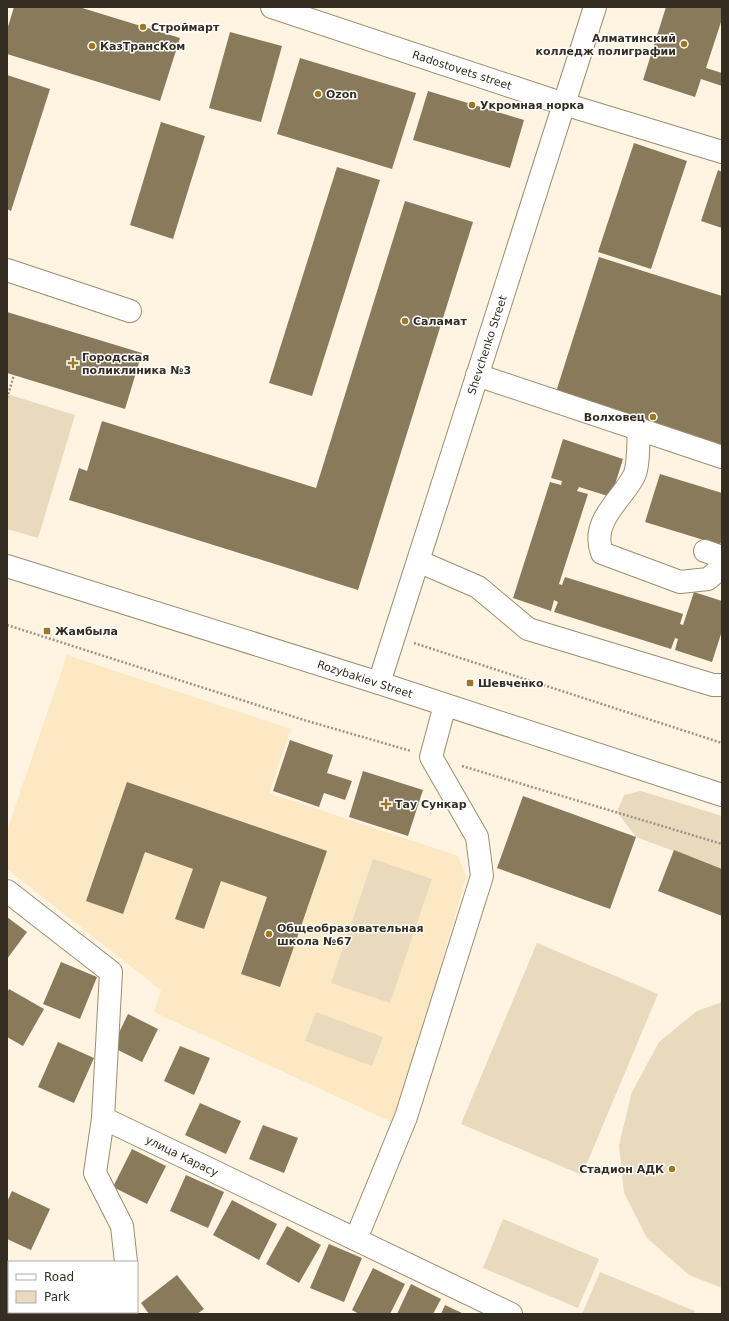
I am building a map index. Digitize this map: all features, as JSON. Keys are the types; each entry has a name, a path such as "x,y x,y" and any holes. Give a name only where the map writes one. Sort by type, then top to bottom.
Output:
{"street":[{"name":"Radostovets street","path":"272,7 564,104 722,152"},
{"name":"Shevchenko Street","path":"379,683 595,7"},
{"path":"7,270 130,311"},
{"path":"477,375 722,457"},
{"path":"640,429 634,475 606,513 599,536 599,545 602,553 680,582 708,579 722,567"},
{"path":"418,561 478,587 528,629 713,685 722,685"},
{"name":"Rozybakiev Street","path":"7,566 379,683 722,795"},
{"path":"356,1239 406,1117 482,876 477,837 431,757 445,705"},
{"path":"7,891 110,972 103,1118 95,1173 122,1226 126,1261"},
{"name":"улица Карасу","path":"103,1118 511,1314"}],"path":[{"path":"7,398 14,375"},
{"path":"7,625 304,720 722,844"},
{"path":"408,642 722,743"}],"shaded area":[{"name":"Общеобразовательная школа №67","path":"67,655 291,729 269,793 458,856 466,877 396,1124 154,1012 161,990 7,869 7,831"}],"green space":[{"path":"7,394 75,415 38,538 7,529"},
{"path":"641,791 722,816 722,869 636,837 617,812 624,795"},
{"path":"373,859 432,879 390,1003 331,983"},
{"path":"537,943 658,994 582,1175 461,1124"},
{"name":"Стадион АДК","path":"722,1002 722,1288 689,1275 647,1238 624,1193 619,1145 632,1092 659,1042 697,1011"},
{"path":"316,1012 383,1037 372,1066 305,1041"},
{"path":"503,1219 599,1259 578,1308 483,1268"},
{"path":"600,1272 695,1311 694,1314 582,1314"}],"building":[{"name":"КазТрансКом","path":"14,7 79,7 180,38 160,101 7,54 7,30"},
{"name":"Алматинский колледж полиграфии","path":"666,7 722,7 722,19 706,68 722,73 722,86 701,79 695,97 643,80"},
{"path":"230,32 282,46 261,122 209,108"},
{"path":"300,58 416,93 392,169 277,134"},
{"path":"7,75 50,89 11,211 7,209"},
{"path":"428,91 524,120 510,168 413,140"},
{"path":"161,122 205,136 173,239 130,225"},
{"path":"634,143 687,161 651,269 598,252"},
{"path":"337,167 380,180 312,396 269,383"},
{"path":"718,170 722,172 722,228 701,221"},
{"name":"Саламат","path":"405,201 473,222 358,590 69,500 79,468 87,471 102,421 316,488"},
{"path":"599,257 722,296 722,449 555,395"},
{"name":"Городская поликлиника №3","path":"7,312 142,353 125,409 7,373"},
{"path":"563,439 623,459 611,497 579,487 577,491 588,494 559,584 562,585 565,577 683,614 680,624 683,625 694,592 722,601 722,631 712,662 675,650 678,639 675,638 671,649 554,612 558,602 554,600 551,611 513,598 550,482 561,485 562,481 551,478"},
{"path":"660,474 722,493 722,539 720,545 645,522"},
{"path":"290,740 333,755 327,773 352,781 345,800 324,793 319,807 273,791"},
{"name":"Тау Сункар","path":"363,771 423,790 408,836 349,817"},
{"path":"127,782 327,851 280,987 241,974 267,897 221,881 204,929 175,919 193,869 145,852 123,914 86,901"},
{"path":"523,796 636,837 610,909 497,868"},
{"path":"674,850 722,869 722,916 658,891"},
{"path":"7,917 27,932 7,959"},
{"path":"61,962 97,977 80,1019 43,1004"},
{"path":"9,989 44,1009 23,1046 7,1037 7,993"},
{"path":"128,1014 158,1029 142,1062 112,1047"},
{"path":"58,1042 94,1058 74,1103 38,1087"},
{"path":"180,1046 210,1058 194,1095 164,1081"},
{"path":"200,1103 241,1121 226,1154 185,1135"},
{"path":"263,1125 298,1138 284,1173 249,1159"},
{"path":"132,1149 166,1166 147,1204 113,1187"},
{"path":"186,1175 224,1192 208,1228 170,1211"},
{"path":"12,1191 50,1209 31,1250 7,1239 7,1202"},
{"path":"232,1200 277,1224 259,1260 213,1235"},
{"path":"287,1226 321,1245 299,1283 266,1264"},
{"path":"329,1244 362,1258 344,1302 310,1288"},
{"path":"373,1268 405,1284 390,1314 359,1314 352,1310"},
{"path":"177,1275 204,1309 197,1314 149,1314 141,1303"},
{"path":"411,1284 441,1299 433,1314 397,1314"},
{"path":"445,1305 464,1314 441,1314"}],"place":[{"name":"Строймарт","path":"143,27"},
{"name":"Алматинский колледж полиграфии","path":"684,44"},
{"name":"КазТрансКом","path":"92,46"},
{"name":"Ozon","path":"318,94"},
{"name":"Укромная норка","path":"472,105"},
{"name":"Саламат","path":"405,321"},
{"name":"Городская поликлиника №3","path":"73,363"},
{"name":"Волховец","path":"653,417"},
{"name":"Жамбыла","path":"47,631"},
{"name":"Шевченко","path":"470,683"},
{"name":"Тау Сункар","path":"386,804"},
{"name":"Общеобразовательная школа №67","path":"269,934"},
{"name":"Стадион АДК","path":"672,1169"}]}
